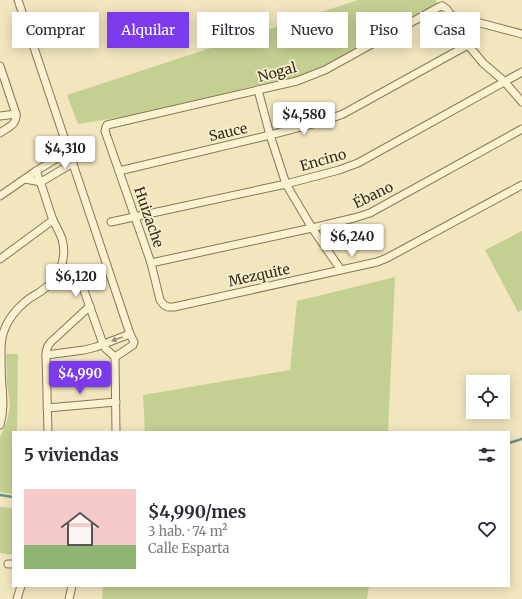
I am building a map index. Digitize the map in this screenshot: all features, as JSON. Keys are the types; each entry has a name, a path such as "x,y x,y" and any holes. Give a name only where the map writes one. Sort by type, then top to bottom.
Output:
{"street":[{"path":"18,0 134,342 133,346 115,358"},
{"path":"442,3 448,12"},
{"name":"Nogal","path":"106,127 110,123 297,81 325,70 429,13 442,3"},
{"path":"480,23 522,34"},
{"name":"Sauce","path":"119,171 324,121 343,114 463,48"},
{"path":"470,48 483,63 504,81 522,102"},
{"path":"0,67 16,116 13,124 0,133"},
{"name":"Encino","path":"112,222 286,184 339,170 358,163 522,72"},
{"path":"258,90 270,135 286,184 312,228 341,270"},
{"path":"0,116 16,116"},
{"name":"Huizache","path":"106,127 105,131 151,263 160,300 164,305 174,307"},
{"name":"Ébano","path":"151,263 312,228 370,213 522,129"},
{"path":"0,196 36,171 69,151"},
{"path":"25,179 41,182 73,163"},
{"path":"0,425 3,412 1,355 3,332 16,311 25,302 52,282 61,268 62,239 53,220 36,171"},
{"name":"Mezquite","path":"174,307 377,262 522,185"},
{"path":"0,259 53,220"},
{"path":"81,282 103,344 115,358 116,431"},
{"path":"48,431 46,348 48,344 90,306"},
{"path":"46,355 84,350 132,337"},
{"path":"47,408 116,402"},
{"path":"17,599 21,587"},
{"path":"69,599 72,587"},
{"path":"72,587 73,599"}],"green space":[{"path":"358,0 436,0 437,4 420,12 412,18 412,12 356,12 356,48 357,48 312,73 148,113 78,124 67,95 211,48 269,48 269,29 277,26 277,48 348,48 348,12 321,12"},
{"path":"522,231 522,310 518,312 485,250"},
{"path":"395,277 388,431 145,431 143,395 290,370 297,301"},
{"path":"6,354 18,354 17,431 12,431 12,494 0,492 0,437 7,421 10,406 7,383"},
{"path":"0,507 12,508 12,555 0,553"},
{"path":"103,587 369,587 367,599 102,599"}],"waterway":[{"path":"510,443 522,439"},
{"path":"0,495 12,497"}]}
